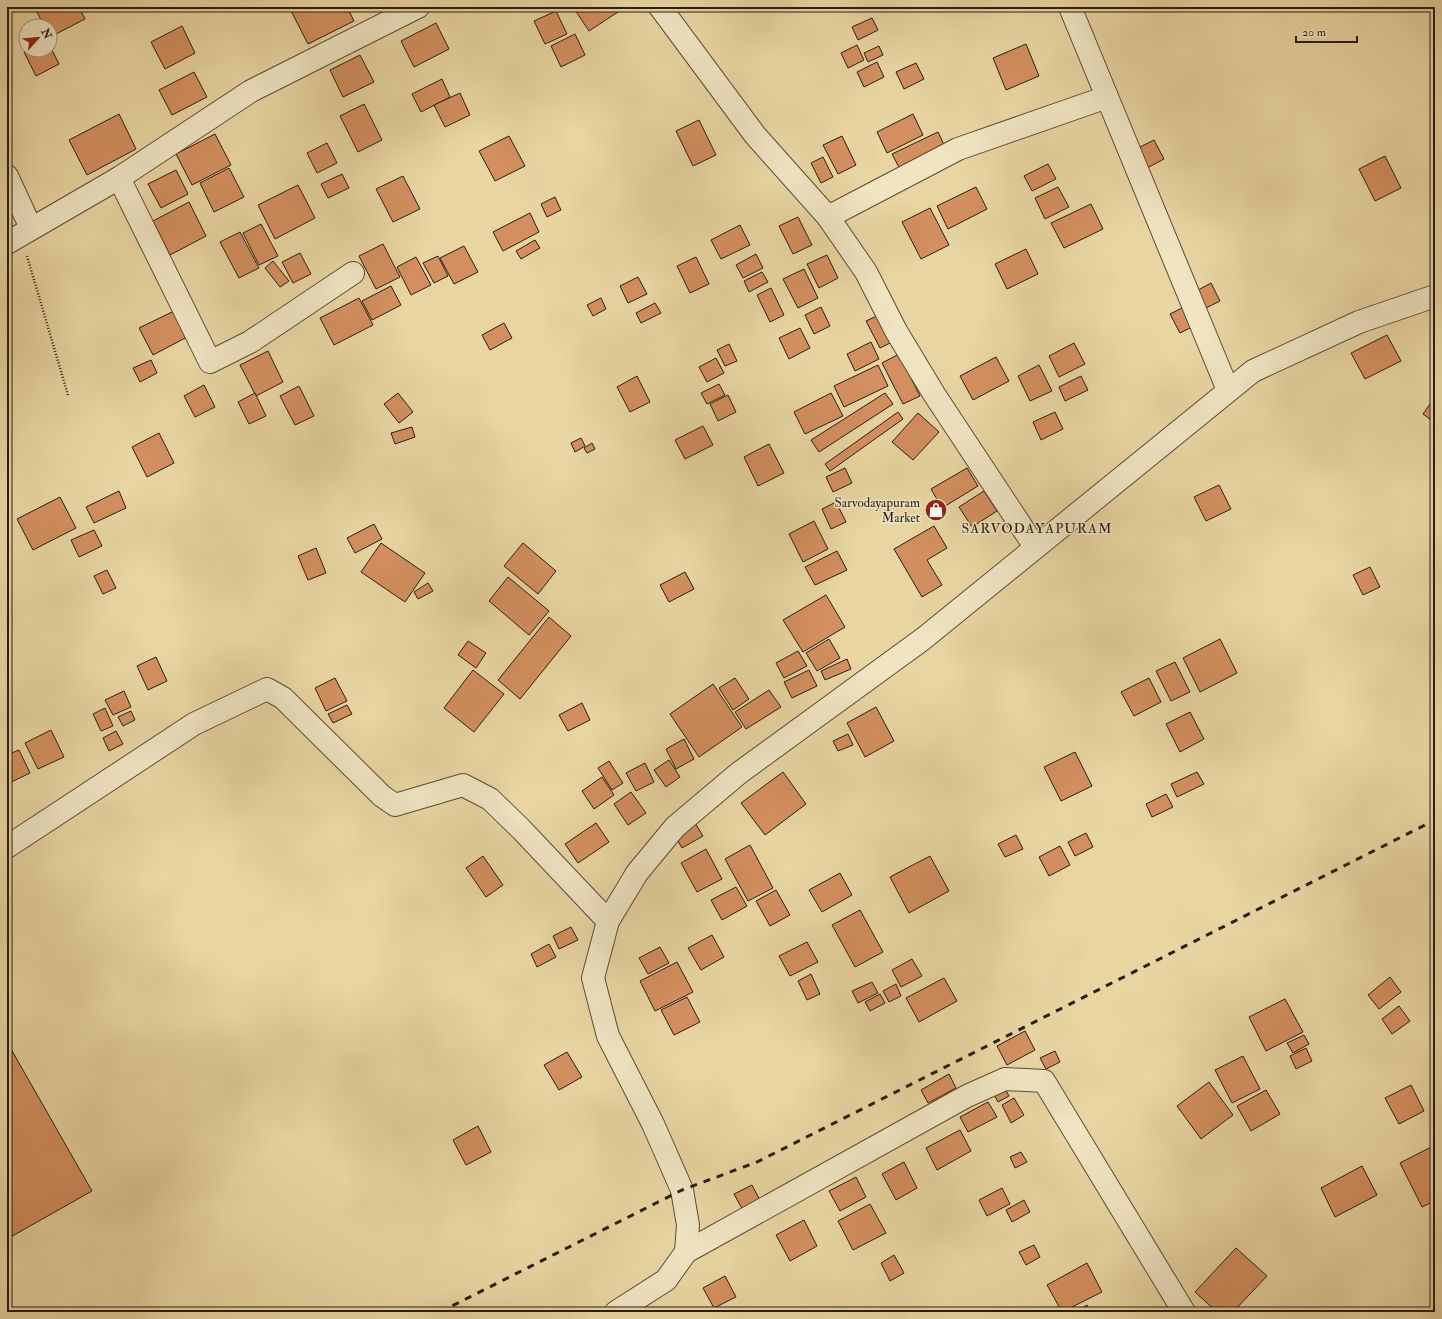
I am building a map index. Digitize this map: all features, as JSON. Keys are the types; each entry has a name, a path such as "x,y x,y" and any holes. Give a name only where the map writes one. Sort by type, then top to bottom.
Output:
{"street":[{"path":"7,176 19,235 119,178 250,91 418,7"},
{"path":"660,7 755,135 828,217 866,272 896,331 934,394 1035,547"},
{"path":"1070,7 1228,390"},
{"path":"828,217 958,149 1107,97"},
{"path":"119,178 210,362 250,342 353,273"},
{"path":"686,1252 688,1225 682,1190 653,1124 608,1036 593,978 608,921 637,873 676,827 739,774 923,639 1253,371 1359,322 1435,296"},
{"path":"7,847 194,724 267,689 283,698 382,796 395,805 463,785 490,799 521,829 608,921"},
{"path":"616,1312 642,1305 666,1280 686,1252 967,1096 1005,1079 1044,1081 1184,1312"}],"path":[{"path":"19,235 68,395"}],"building":[{"path":"48,7 79,7 85,19 58,33 58,18 40,18 37,12"},
{"path":"294,7 347,7 354,21 308,44 290,9"},
{"path":"573,7 614,7 618,12 589,31"},
{"path":"1426,7 1435,7 1435,8 1428,11"},
{"path":"556,11 567,34 545,44 534,21"},
{"path":"872,18 878,30 858,40 852,27"},
{"path":"436,23 449,49 414,67 401,41"},
{"path":"182,26 195,53 165,69 151,42"},
{"path":"575,34 585,55 561,67 551,46"},
{"path":"1026,44 1039,76 1006,90 993,58"},
{"path":"857,45 864,60 848,68 841,53"},
{"path":"879,46 883,55 868,62 864,53"},
{"path":"360,55 374,82 343,97 330,70"},
{"path":"27,58 56,58 59,64 36,76"},
{"path":"877,62 884,77 864,87 857,72"},
{"path":"916,63 924,79 904,89 896,72"},
{"path":"194,72 207,97 172,115 159,90"},
{"path":"442,79 450,97 421,112 412,94"},
{"path":"460,93 470,115 445,127 434,105"},
{"path":"364,104 382,140 358,152 340,116"},
{"path":"119,114 136,149 87,175 69,140"},
{"path":"913,114 923,135 887,153 877,132"},
{"path":"699,120 716,155 693,166 676,131"},
{"path":"938,132 947,151 902,173 892,154"},
{"path":"215,134 231,165 192,185 176,154"},
{"path":"509,136 525,166 495,181 479,151"},
{"path":"842,136 856,165 838,174 823,145"},
{"path":"1154,140 1164,159 1147,168 1138,148"},
{"path":"327,143 337,163 317,173 307,153"},
{"path":"1385,156 1401,188 1375,201 1359,169"},
{"path":"823,157 833,177 821,183 811,163"},
{"path":"1048,164 1056,179 1032,191 1024,176"},
{"path":"229,168 244,197 214,212 200,183"},
{"path":"176,170 188,194 161,208 148,184"},
{"path":"342,174 349,188 328,198 321,184"},
{"path":"403,176 420,209 393,222 376,189"},
{"path":"298,185 315,218 275,239 258,205"},
{"path":"976,187 987,209 948,229 937,206"},
{"path":"1058,187 1069,207 1045,219 1035,198"},
{"path":"555,197 561,210 547,217 541,204"},
{"path":"189,202 206,236 170,255 153,221"},
{"path":"1091,204 1103,229 1064,248 1051,223"},
{"path":"930,208 949,245 921,259 902,222"},
{"path":"530,213 539,232 503,251 493,232"},
{"path":"798,217 812,245 793,254 779,226"},
{"path":"261,224 278,256 259,265 243,233"},
{"path":"740,225 750,245 721,259 711,240"},
{"path":"240,232 259,268 239,278 220,242"},
{"path":"535,240 540,248 521,259 516,251"},
{"path":"383,244 400,277 376,289 359,256"},
{"path":"464,246 478,272 454,284 440,258"},
{"path":"1026,249 1038,274 1007,289 995,264"},
{"path":"300,253 311,274 293,283 282,262"},
{"path":"756,254 763,268 743,278 736,265"},
{"path":"827,255 838,278 819,288 807,264"},
{"path":"438,256 448,276 434,283 423,263"},
{"path":"416,257 431,285 411,295 397,267"},
{"path":"696,257 709,284 690,293 677,266"},
{"path":"273,261 289,281 280,287 265,268"},
{"path":"804,269 818,298 798,308 783,279"},
{"path":"762,272 768,282 749,292 744,281"},
{"path":"638,277 647,294 628,303 620,286"},
{"path":"1211,283 1220,301 1200,311 1191,294"},
{"path":"391,286 401,305 372,320 362,301"},
{"path":"771,288 784,315 770,322 757,295"},
{"path":"359,298 373,325 334,345 320,318"},
{"path":"601,298 606,309 593,316 587,305"},
{"path":"655,303 661,313 641,323 636,313"},
{"path":"1188,305 1198,324 1180,333 1170,314"},
{"path":"821,307 830,326 814,334 805,315"},
{"path":"176,310 189,336 153,355 139,328"},
{"path":"881,314 894,341 880,348 866,321"},
{"path":"504,323 512,338 490,350 482,335"},
{"path":"800,328 810,348 789,359 779,338"},
{"path":"1387,335 1401,361 1365,379 1351,353"},
{"path":"871,342 879,359 855,371 847,354"},
{"path":"1074,343 1085,364 1059,377 1049,356"},
{"path":"729,344 737,361 725,366 717,350"},
{"path":"268,351 283,382 256,396 240,365"},
{"path":"899,354 920,396 903,404 882,363"},
{"path":"996,357 1009,381 973,400 960,376"},
{"path":"716,358 724,373 707,382 699,367"},
{"path":"151,360 157,373 140,382 133,368"},
{"path":"878,365 888,386 844,407 834,386"},
{"path":"1039,365 1052,391 1030,401 1018,376"},
{"path":"637,376 650,402 630,412 617,387"},
{"path":"1081,376 1088,390 1065,401 1059,387"},
{"path":"719,384 725,395 707,404 701,393"},
{"path":"204,385 215,407 195,417 184,396"},
{"path":"299,386 314,416 295,425 280,396"},
{"path":"255,393 266,416 249,424 238,402"},
{"path":"398,393 413,412 399,423 384,404"},
{"path":"831,393 843,416 805,434 794,412"},
{"path":"885,393 893,404 819,452 811,440"},
{"path":"728,395 736,412 718,421 710,404"},
{"path":"1433,400 1435,401 1435,423 1423,414"},
{"path":"898,412 903,419 830,471 825,464"},
{"path":"1055,412 1063,429 1041,440 1033,422"},
{"path":"918,413 939,432 913,460 892,442"},
{"path":"703,426 713,445 685,459 675,440"},
{"path":"412,427 415,437 395,444 391,433"},
{"path":"159,433 174,463 147,477 132,447"},
{"path":"581,438 585,446 575,452 571,443"},
{"path":"592,443 595,449 587,453 584,448"},
{"path":"769,444 784,473 758,486 744,457"},
{"path":"845,468 852,483 833,492 826,477"},
{"path":"967,468 978,486 942,508 931,489"},
{"path":"1219,485 1231,509 1206,521 1194,497"},
{"path":"119,491 126,508 94,523 86,507"},
{"path":"984,491 997,511 972,527 959,507"},
{"path":"60,497 76,528 33,550 17,519"},
{"path":"836,502 846,522 831,529 822,509"},
{"path":"814,521 828,549 803,562 789,534"},
{"path":"374,524 382,539 355,553 347,538"},
{"path":"934,526 947,548 927,560 942,585 922,597 894,549"},
{"path":"94,530 102,546 79,557 71,540"},
{"path":"381,543 425,573 405,602 361,572"},
{"path":"523,543 556,571 538,594 504,566"},
{"path":"316,548 326,573 308,580 298,556"},
{"path":"837,551 847,570 815,585 805,567"},
{"path":"1370,567 1380,587 1363,595 1353,575"},
{"path":"107,570 116,588 103,594 94,576"},
{"path":"685,572 694,589 669,602 660,585"},
{"path":"508,577 549,611 529,635 489,601"},
{"path":"428,583 433,591 418,599 414,592"},
{"path":"826,595 845,627 803,652 783,620"},
{"path":"549,617 571,636 520,699 498,680"},
{"path":"829,639 840,658 817,671 806,653"},
{"path":"1220,639 1237,673 1200,692 1183,658"},
{"path":"468,641 486,653 476,668 458,655"},
{"path":"798,651 807,666 784,678 776,663"},
{"path":"156,657 167,681 148,690 137,666"},
{"path":"847,659 851,669 825,680 821,671"},
{"path":"1175,662 1190,692 1171,701 1156,671"},
{"path":"473,670 504,694 474,732 444,708"},
{"path":"809,670 817,686 792,698 784,682"},
{"path":"335,678 347,701 326,711 315,688"},
{"path":"735,678 749,699 733,710 719,688"},
{"path":"1149,678 1161,702 1134,716 1121,692"},
{"path":"713,684 742,727 699,757 670,714"},
{"path":"769,690 781,707 746,729 735,712"},
{"path":"124,691 131,707 113,715 105,700"},
{"path":"582,703 590,720 568,731 559,715"},
{"path":"347,705 352,714 333,723 328,714"},
{"path":"876,707 894,741 865,757 847,723"},
{"path":"105,708 113,726 101,731 93,714"},
{"path":"131,711 135,720 123,726 118,717"},
{"path":"1190,712 1204,739 1180,752 1166,724"},
{"path":"51,730 64,757 38,769 25,743"},
{"path":"116,731 123,744 109,751 103,738"},
{"path":"848,734 853,745 838,751 833,741"},
{"path":"684,739 694,759 676,769 666,749"},
{"path":"19,750 30,773 7,784 7,755"},
{"path":"1075,752 1092,786 1061,801 1044,767"},
{"path":"669,760 680,777 666,787 654,770"},
{"path":"609,761 623,783 612,790 598,768"},
{"path":"645,763 654,782 636,791 626,773"},
{"path":"783,772 806,804 765,835 741,803"},
{"path":"1197,772 1204,784 1177,797 1171,784"},
{"path":"602,777 614,795 594,809 582,791"},
{"path":"631,792 646,813 628,825 614,804"},
{"path":"1166,794 1173,807 1152,817 1146,804"},
{"path":"596,823 609,842 578,863 565,844"},
{"path":"695,823 703,836 682,848 674,834"},
{"path":"1086,833 1093,847 1075,856 1068,842"},
{"path":"1016,835 1023,849 1005,857 998,844"},
{"path":"750,845 773,888 748,901 725,859"},
{"path":"1060,846 1070,865 1049,876 1039,857"},
{"path":"706,849 722,879 697,892 681,863"},
{"path":"483,856 503,885 486,897 466,868"},
{"path":"930,856 949,891 909,913 890,877"},
{"path":"840,873 852,895 822,912 809,890"},
{"path":"736,887 747,906 722,920 711,900"},
{"path":"776,890 790,915 770,926 756,901"},
{"path":"860,910 883,952 855,967 832,925"},
{"path":"571,927 578,940 559,949 553,936"},
{"path":"712,935 724,957 701,970 688,948"},
{"path":"807,942 818,962 790,976 779,956"},
{"path":"549,944 556,957 537,967 531,954"},
{"path":"660,947 669,963 648,974 639,958"},
{"path":"912,959 922,976 901,987 892,970"},
{"path":"677,962 693,992 655,1011 640,981"},
{"path":"811,974 820,994 807,1000 798,981"},
{"path":"1390,977 1401,992 1379,1009 1368,995"},
{"path":"944,978 957,1001 919,1022 906,998"},
{"path":"872,982 878,993 858,1003 852,991"},
{"path":"896,984 901,996 889,1002 883,991"},
{"path":"880,994 885,1003 870,1011 865,1002"},
{"path":"687,997 700,1022 674,1035 661,1010"},
{"path":"1285,999 1303,1032 1266,1051 1249,1017"},
{"path":"1399,1006 1410,1021 1392,1034 1382,1019"},
{"path":"1025,1031 1035,1050 1007,1065 997,1046"},
{"path":"1304,1035 1309,1044 1293,1053 1287,1043"},
{"path":"7,1042 92,1191 7,1239"},
{"path":"1306,1048 1312,1061 1296,1069 1290,1056"},
{"path":"1055,1051 1060,1062 1046,1069 1040,1058"},
{"path":"567,1052 582,1077 559,1090 544,1065"},
{"path":"1243,1056 1260,1089 1232,1103 1215,1070"},
{"path":"949,1074 956,1088 928,1103 921,1090"},
{"path":"1209,1082 1233,1115 1201,1139 1177,1106"},
{"path":"1002,1083 1009,1096 998,1102 991,1089"},
{"path":"1411,1085 1424,1111 1399,1124 1385,1098"},
{"path":"1266,1090 1280,1114 1251,1131 1237,1106"},
{"path":"1014,1098 1024,1115 1011,1123 1002,1105"},
{"path":"988,1102 997,1117 968,1132 960,1117"},
{"path":"478,1126 491,1152 466,1165 453,1140"},
{"path":"960,1130 971,1151 937,1170 926,1148"},
{"path":"1435,1145 1435,1201 1422,1207 1400,1163"},
{"path":"1021,1152 1027,1162 1015,1168 1010,1157"},
{"path":"904,1162 917,1188 896,1200 882,1174"},
{"path":"1362,1166 1377,1195 1335,1217 1321,1188"},
{"path":"856,1177 866,1197 840,1211 829,1191"},
{"path":"752,1185 762,1204 745,1214 734,1194"},
{"path":"1002,1188 1010,1204 987,1216 979,1200"},
{"path":"1024,1200 1030,1212 1012,1222 1006,1210"},
{"path":"870,1204 886,1233 853,1250 838,1221"},
{"path":"804,1220 817,1246 790,1261 776,1235"},
{"path":"1034,1245 1040,1257 1026,1265 1019,1252"},
{"path":"1236,1248 1267,1276 1233,1312 1217,1312 1195,1292"},
{"path":"894,1255 904,1273 890,1281 881,1263"},
{"path":"1087,1263 1102,1292 1062,1312 1047,1285"},
{"path":"725,1276 736,1297 714,1308 703,1288"},
{"path":"1087,1305 1091,1312 1075,1312"}],"railway":[{"path":"440,1312 682,1190 757,1162 1435,820"}],"place":[{"name":"Sarvodayapuram Market","path":"936,510"}],"district":[{"name":"SARVODAYAPURAM","path":"1037,528"}]}
